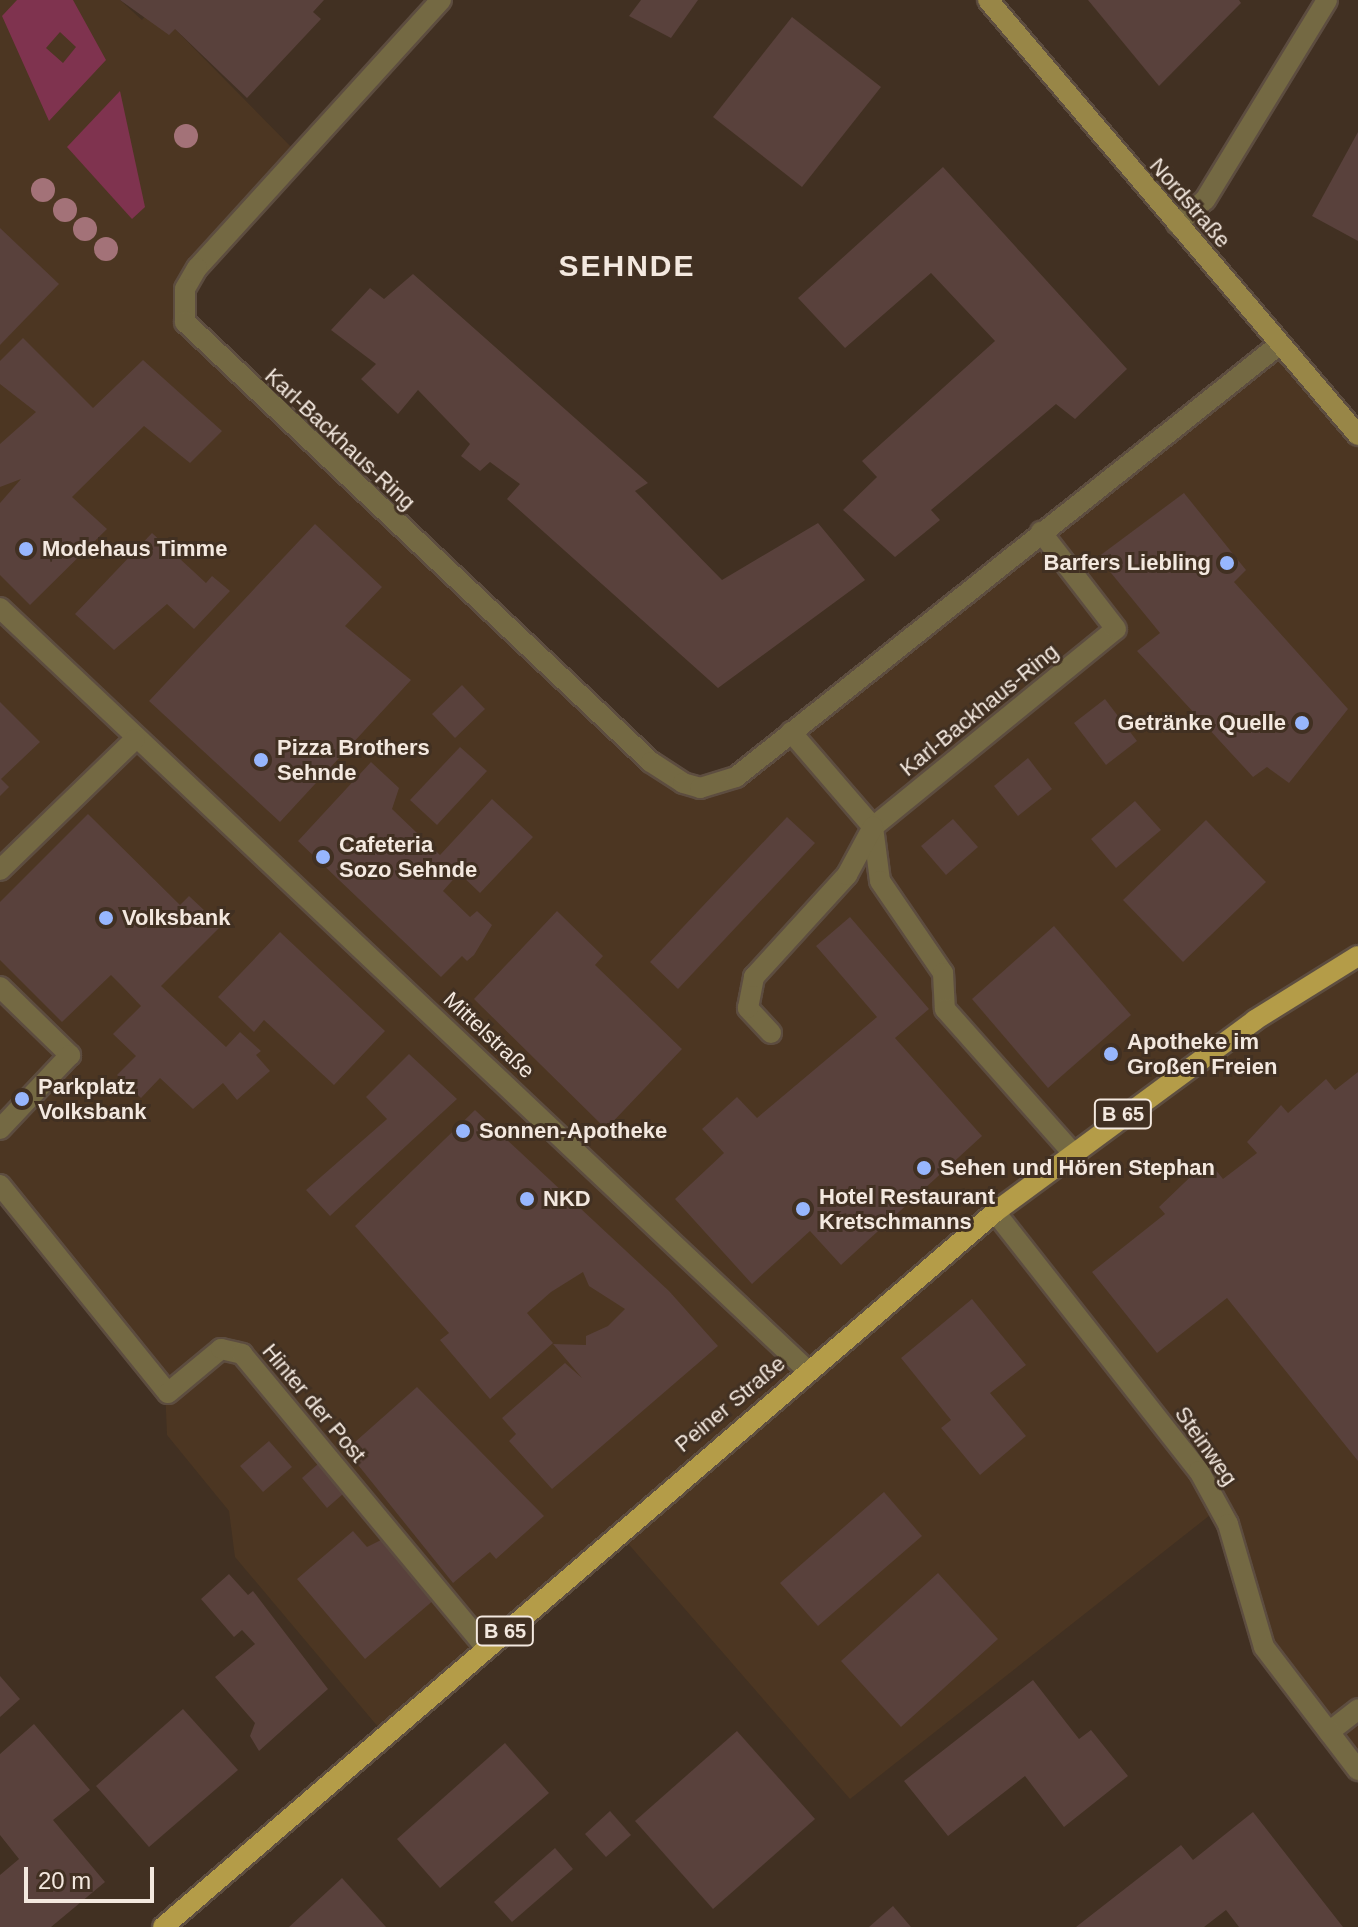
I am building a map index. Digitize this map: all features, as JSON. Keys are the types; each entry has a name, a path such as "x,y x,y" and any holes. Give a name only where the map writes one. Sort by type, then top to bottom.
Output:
{"main road":[{"name":"Nordstraße","path":"988,0 1358,435"},
{"name":"Peiner Straße","path":"170,1925 485,1647 995,1212 1071,1151 1358,956"}],"street":[{"name":"Karl-Backhaus-Ring","path":"441,0 197,268 185,289 185,322 665,775 700,788 718,785 791,732 1280,344"},
{"path":"1177,224 1205,200 1327,0"},
{"name":"Karl-Backhaus-Ring","path":"873,827 1116,629 1041,532"},
{"name":"Mittelstraße","path":"0,608 135,739 807,1370"},
{"path":"791,732 873,827 880,881 943,973 945,1009 1071,1151"},
{"path":"0,870 135,739"},
{"path":"771,1033 748,1008 754,977 847,875 873,827"},
{"path":"0,987 70,1055 0,1129"},
{"name":"Hinter der Post","path":"0,1185 168,1393 221,1349 242,1354 485,1647"},
{"name":"Steinweg","path":"995,1212 1199,1471 1228,1524 1264,1647 1358,1770"},
{"path":"1329,1732 1358,1709"}],"shaded area":[{"path":"0,0 120,0 142,20 147,14 175,29 300,156 202,263 182,311 669,776 721,783 1281,346 1358,435 1358,1770 1261,1647 1219,1508 850,1799 618,1532 384,1734 235,1557 229,1511 167,1435 165,1387 0,1188"},
{"path":"17,0 73,0 106,60 49,121 2,16","holes":["60,32 76,47 63,63 46,48"]},
{"path":"120,91 145,207 132,219 67,147"}],"building":[{"path":"120,0 324,0 313,12 321,19 247,98 175,29 169,35"},
{"path":"641,0 698,0 671,38 629,16"},
{"path":"1088,0 1239,0 1241,3 1159,86"},
{"path":"792,17 881,87 802,187 713,117"},
{"path":"1358,132 1358,241 1312,216"},
{"path":"943,167 1127,369 1075,419 1056,404 931,510 940,520 895,557 843,510 877,477 862,461 995,341 931,273 845,348 798,298"},
{"path":"0,228 59,284 0,345"},
{"path":"413,274 648,483 635,491 722,580 818,523 865,580 718,688 507,499 520,484 490,462 480,471 461,456 470,444 418,390 398,414 361,379 376,364 331,330 370,288 384,299"},
{"path":"23,338 93,408 143,360 222,431 190,463 144,426 72,497 107,529 30,605 0,575 0,503 21,479 0,487 0,444 36,412 0,384 0,361"},
{"path":"1184,493 1246,570 1234,582 1348,709 1289,783 1267,767 1253,777 1137,651 1160,633 1098,557"},
{"path":"315,524 382,587 345,626 411,680 280,822 149,701"},
{"path":"152,533 206,583 212,576 230,591 194,629 167,604 114,650 75,614"},
{"path":"462,685 485,709 455,738 432,714"},
{"path":"1105,699 1137,741 1106,765 1074,723"},
{"path":"0,702 40,742 1,779 9,787 0,796"},
{"path":"460,747 487,771 437,825 410,800"},
{"path":"1028,758 1052,789 1018,816 994,786"},
{"path":"371,762 399,788 392,809 440,855 492,799 533,837 480,893 459,873 443,891 470,917 477,911 492,925 474,955 467,961 462,956 441,977 298,841"},
{"path":"1135,801 1161,830 1116,868 1091,839"},
{"name":"Volksbank","path":"88,814 180,905 189,896 221,926 161,986 226,1047 240,1032 261,1051 256,1055 270,1071 237,1100 223,1083 193,1109 160,1078 141,1098 117,1075 136,1056 113,1034 141,1006 111,975 62,1022 0,960 0,902"},
{"path":"787,817 815,843 678,989 650,962"},
{"path":"953,819 978,847 946,875 921,846"},
{"path":"1206,820 1266,882 1183,962 1123,900"},
{"path":"557,911 603,956 595,965 682,1049 606,1129 474,999"},
{"path":"850,917 929,1009 895,1038 982,1136 841,1265 810,1231 752,1284 675,1199 724,1153 702,1129 737,1097 757,1118 877,1017 816,946"},
{"path":"1054,926 1131,1015 1048,1088 972,999"},
{"path":"280,932 385,1031 334,1085 264,1020 254,1032 218,997"},
{"path":"409,1054 457,1099 330,1216 306,1190 387,1119 366,1097"},
{"path":"1358,1072 1358,1461 1227,1298 1157,1353 1092,1272 1165,1214 1159,1207 1208,1160 1223,1179 1257,1153 1247,1142 1281,1105 1288,1113 1326,1079 1335,1090"},
{"path":"475,1110 669,1291 718,1346 552,1489 509,1441 516,1434 502,1418 565,1363 582,1378 553,1344 586,1345 586,1336 608,1326 625,1309 589,1286 583,1272 551,1292 527,1313 553,1343 490,1399 440,1340 449,1333 355,1226"},
{"path":"972,1299 1026,1365 990,1393 1026,1436 980,1475 941,1428 951,1420 901,1358"},
{"path":"417,1387 544,1516 496,1559 490,1552 453,1583 346,1450"},
{"path":"269,1441 292,1467 263,1492 240,1466"},
{"path":"318,1464 343,1494 327,1508 302,1478"},
{"path":"884,1492 922,1536 818,1626 780,1583"},
{"path":"353,1531 367,1547 383,1539 435,1599 365,1659 297,1579"},
{"path":"938,1573 998,1639 901,1727 841,1661"},
{"path":"229,1574 248,1595 253,1591 328,1689 259,1751 250,1736 255,1723 215,1677 255,1644 242,1630 234,1637 201,1599"},
{"path":"0,1676 20,1699 0,1717"},
{"path":"1033,1680 1079,1739 1091,1730 1128,1776 1064,1827 1025,1776 948,1836 904,1781"},
{"path":"183,1709 238,1770 149,1847 96,1786"},
{"path":"34,1724 90,1790 53,1820 105,1882 51,1927 0,1927 0,1875 19,1859 0,1835 0,1754"},
{"path":"737,1731 815,1819 713,1909 635,1821"},
{"path":"505,1743 549,1793 440,1888 397,1839"},
{"path":"610,1811 631,1835 606,1857 585,1834"},
{"path":"1253,1812 1343,1927 1239,1927 1226,1910 1204,1927 1076,1927 1181,1845 1193,1860"},
{"path":"555,1848 573,1869 512,1922 494,1902"},
{"path":"342,1878 386,1927 289,1927"},
{"path":"893,1906 911,1927 869,1927"}],"place":[{"name":"Modehaus Timme","path":"26,549"},
{"name":"Barfers Liebling","path":"1227,563"},
{"name":"Getränke Quelle","path":"1302,723"},
{"name":"Pizza Brothers Sehnde","path":"261,760"},
{"name":"Cafeteria Sozo Sehnde","path":"323,857"},
{"name":"Volksbank","path":"106,918"},
{"name":"Apotheke im Großen Freien","path":"1111,1054"},
{"name":"Parkplatz Volksbank","path":"22,1099"},
{"name":"Sonnen-Apotheke","path":"463,1131"},
{"name":"Sehen und Hören Stephan","path":"924,1168"},
{"name":"NKD","path":"527,1199"},
{"name":"Hotel Restaurant Kretschmanns","path":"803,1209"}],"district":[{"name":"SEHNDE","path":"627,266"}]}
